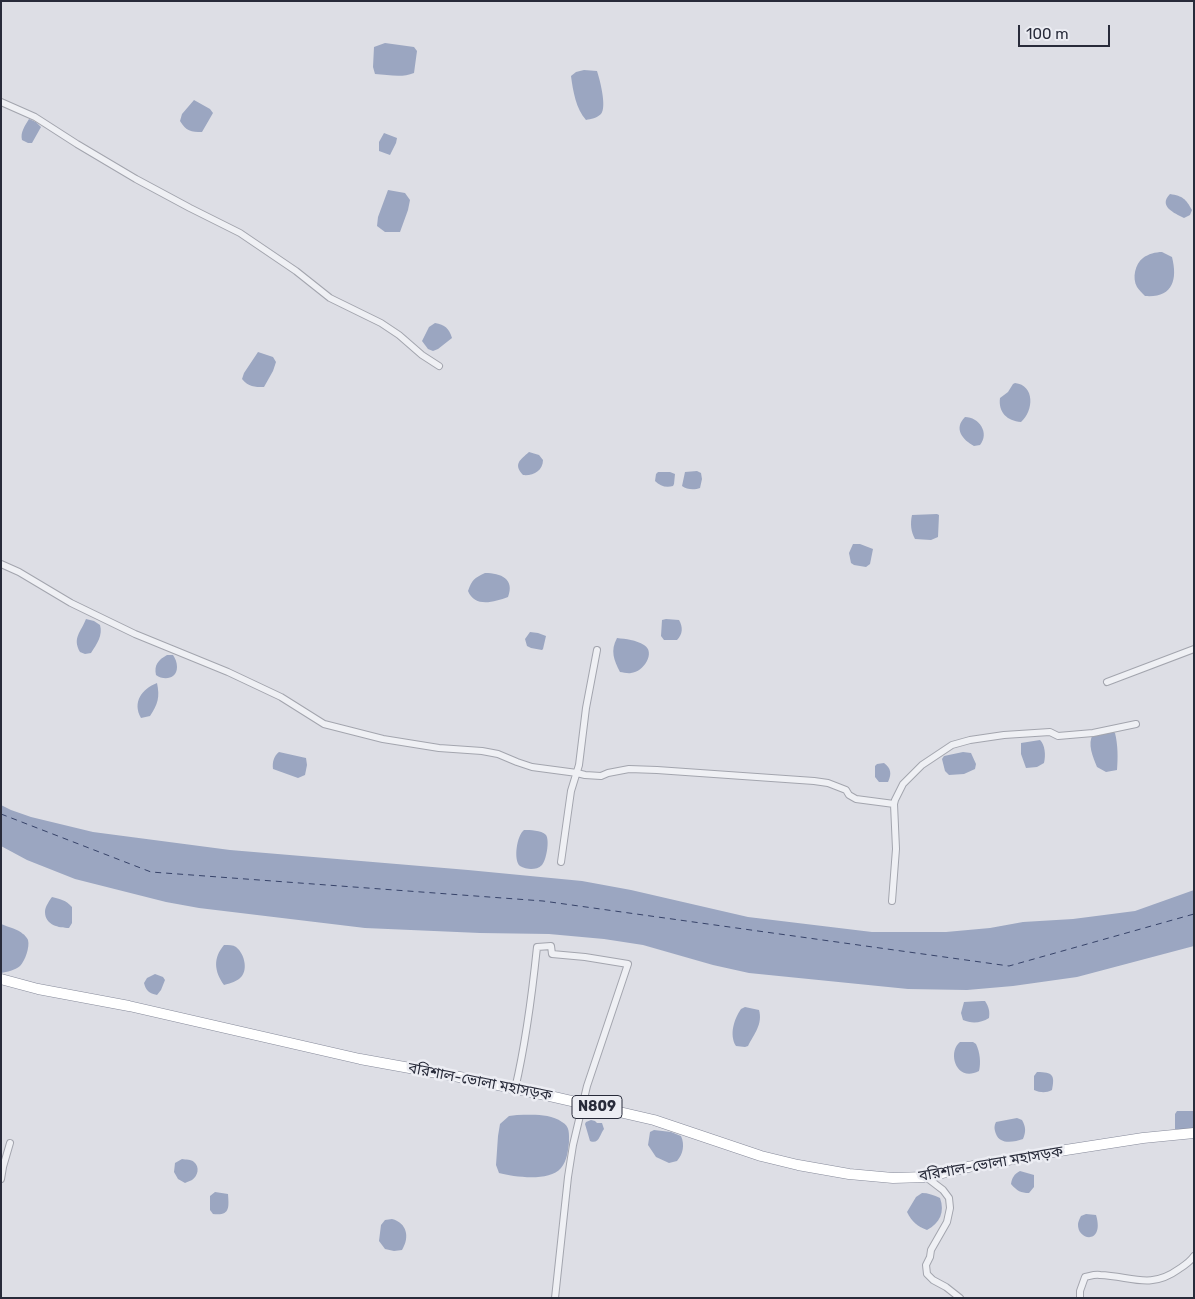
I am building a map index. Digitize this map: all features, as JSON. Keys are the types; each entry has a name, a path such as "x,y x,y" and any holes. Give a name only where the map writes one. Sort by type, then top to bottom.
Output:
{"highway":[{"name":"বরিশাল-ভোলা মহাসড়ক","path":"1,979 38,989 130,1006 360,1059 465,1078 654,1120 761,1156 824,1170 893,1178 926,1177 968,1167 1053,1152 1144,1138 1194,1133"}],"street":[{"path":"1,102 35,117 136,179 240,233 296,271 330,298 381,323 399,335 422,356 439,366"},
{"path":"1,564 19,572 70,603 135,634 228,672 281,697 324,724 383,739 439,748 498,754 532,767 580,775 593,776 629,769 805,780 828,783 840,787 856,799 894,804"},
{"path":"1107,682 1194,649"},
{"path":"561,862 567,814 571,791 579,765 586,708 597,650"},
{"path":"892,901 896,849 894,804 903,784 922,765 952,745 970,740 1004,735 1050,732 1058,736 1093,733 1136,724"},
{"path":"515,1089 528,1024 537,947 551,946 552,954 628,964 582,1104 568,1177 555,1298"},
{"path":"1,1179 10,1143"},
{"path":"926,1177 949,1198 950,1208 947,1222 931,1250 926,1265 928,1274 933,1280 960,1298"},
{"path":"1080,1298 1080,1291 1085,1277 1099,1274 1135,1280 1162,1279 1190,1262 1194,1256"}],"water":[{"path":"385,43 414,47 417,51 414,73 400,76 375,74 373,67 374,47"},
{"path":"584,70 597,71 603,100 603,111 601,114 586,120 577,105 571,76 576,72"},
{"path":"194,100 210,109 213,113 202,132 189,130 180,121 182,114"},
{"path":"29,119 41,127 32,143 22,140 23,129"},
{"path":"384,133 397,138 390,155 379,151 379,142"},
{"path":"388,190 405,193 410,200 400,232 385,232 377,226 378,217"},
{"path":"1170,194 1181,197 1186,201 1192,210 1190,215 1184,218 1169,209 1166,202"},
{"path":"1162,252 1172,257 1174,274 1171,286 1161,294 1145,296 1135,283 1136,267 1145,257 1152,253"},
{"path":"435,323 446,328 452,338 433,351 428,349 422,341 429,327"},
{"path":"258,352 273,357 276,362 264,387 252,386 242,379"},
{"path":"1015,383 1026,388 1030,399 1028,412 1021,422 1008,418 1000,408 1000,398"},
{"path":"965,417 975,420 982,426 984,436 980,445 974,446 966,441 961,434 961,421"},
{"path":"529,452 539,455 543,460 543,464 537,472 523,475 518,465"},
{"path":"697,471 701,473 700,488 691,489 682,486 685,472"},
{"path":"658,472 675,474 673,486 663,486 655,481"},
{"path":"912,515 939,515 938,537 931,540 915,539 911,528"},
{"path":"853,544 860,544 873,549 870,564 866,567 851,563 849,553"},
{"path":"485,573 496,574 508,581 510,591 508,597 497,601 480,602 471,596 468,591 472,582"},
{"path":"86,619 100,625 101,632 91,653 85,654 80,652 77,639"},
{"path":"662,620 679,620 682,630 677,640 664,640 661,636"},
{"path":"530,632 546,636 542,650 527,646 525,639"},
{"path":"617,638 638,642 647,648 649,657 644,666 636,672 620,672 614,655"},
{"path":"167,655 173,655 177,663 175,674 170,678 159,677 156,675 156,666"},
{"path":"157,683 158,700 155,708 150,716 141,718 138,712 138,701 143,692"},
{"path":"1110,730 1115,733 1116,738 1118,752 1117,770 1106,772 1097,767 1091,750 1091,738 1093,734"},
{"path":"1040,740 1045,750 1044,763 1037,767 1026,768 1021,754 1021,743"},
{"path":"279,752 306,758 305,775 298,778 273,769 274,759"},
{"path":"963,752 971,753 976,764 975,769 964,774 949,775 945,771 942,759 944,756"},
{"path":"884,763 890,771 890,776 888,782 879,782 875,777 875,766"},
{"path":"1,805 31,817 93,832 230,850 582,881 631,890 748,917 872,932 946,932 1135,911 1194,890 1194,946 1077,977 967,990 908,989 749,973 643,945 604,939 549,934 365,928 199,908 166,902 75,879 27,860 1,846"},
{"path":"524,830 541,832 546,835 548,846 545,859 542,865 537,868 526,868 518,863 517,848 519,837"},
{"path":"52,897 65,901 72,907 72,923 69,928 53,925 47,920 45,910"},
{"path":"1,924 21,932 28,939 28,946 27,954 20,966 1,973"},
{"path":"224,945 234,946 239,950 244,958 245,968 239,979 224,985 218,975 216,965 220,950"},
{"path":"155,974 163,977 165,980 157,995 148,991 144,983 147,978"},
{"path":"985,1001 989,1018 976,1022 963,1020 961,1013 964,1002"},
{"path":"745,1007 759,1010 760,1020 748,1046 736,1046 733,1037 734,1022 738,1013"},
{"path":"960,1042 973,1042 976,1044 980,1058 979,1071 971,1074 959,1070 954,1059 954,1052"},
{"path":"1037,1072 1052,1075 1052,1090 1039,1092 1034,1090 1034,1076"},
{"path":"1177,1111 1194,1111 1194,1131 1175,1129 1175,1114"},
{"path":"509,1116 552,1117 565,1124 569,1136 567,1156 561,1168 556,1172 540,1177 514,1176 499,1173 496,1165 500,1124"},
{"path":"1017,1118 1022,1120 1024,1125 1023,1139 1012,1142 1001,1140 995,1131 996,1122"},
{"path":"591,1120 602,1123 604,1129 595,1142 590,1141 585,1124"},
{"path":"654,1130 671,1132 681,1136 683,1149 677,1161 669,1163 656,1157 648,1145 650,1132"},
{"path":"182,1159 193,1161 198,1169 194,1178 185,1183 178,1179 174,1172 175,1163"},
{"path":"1020,1171 1034,1175 1034,1187 1029,1193 1019,1191 1011,1184 1016,1173"},
{"path":"215,1192 228,1194 228,1207 223,1214 213,1214 210,1210 210,1196"},
{"path":"922,1193 940,1198 942,1208 938,1220 927,1230 915,1223 907,1212 916,1197"},
{"path":"1086,1214 1096,1215 1098,1225 1094,1236 1086,1237 1079,1230 1078,1224 1081,1216"},
{"path":"392,1219 401,1224 406,1231 406,1240 402,1250 385,1249 379,1241 381,1225 385,1220"}],"ferry route":[{"path":"1,814 151,872 543,901 1009,966 1194,914"}]}
